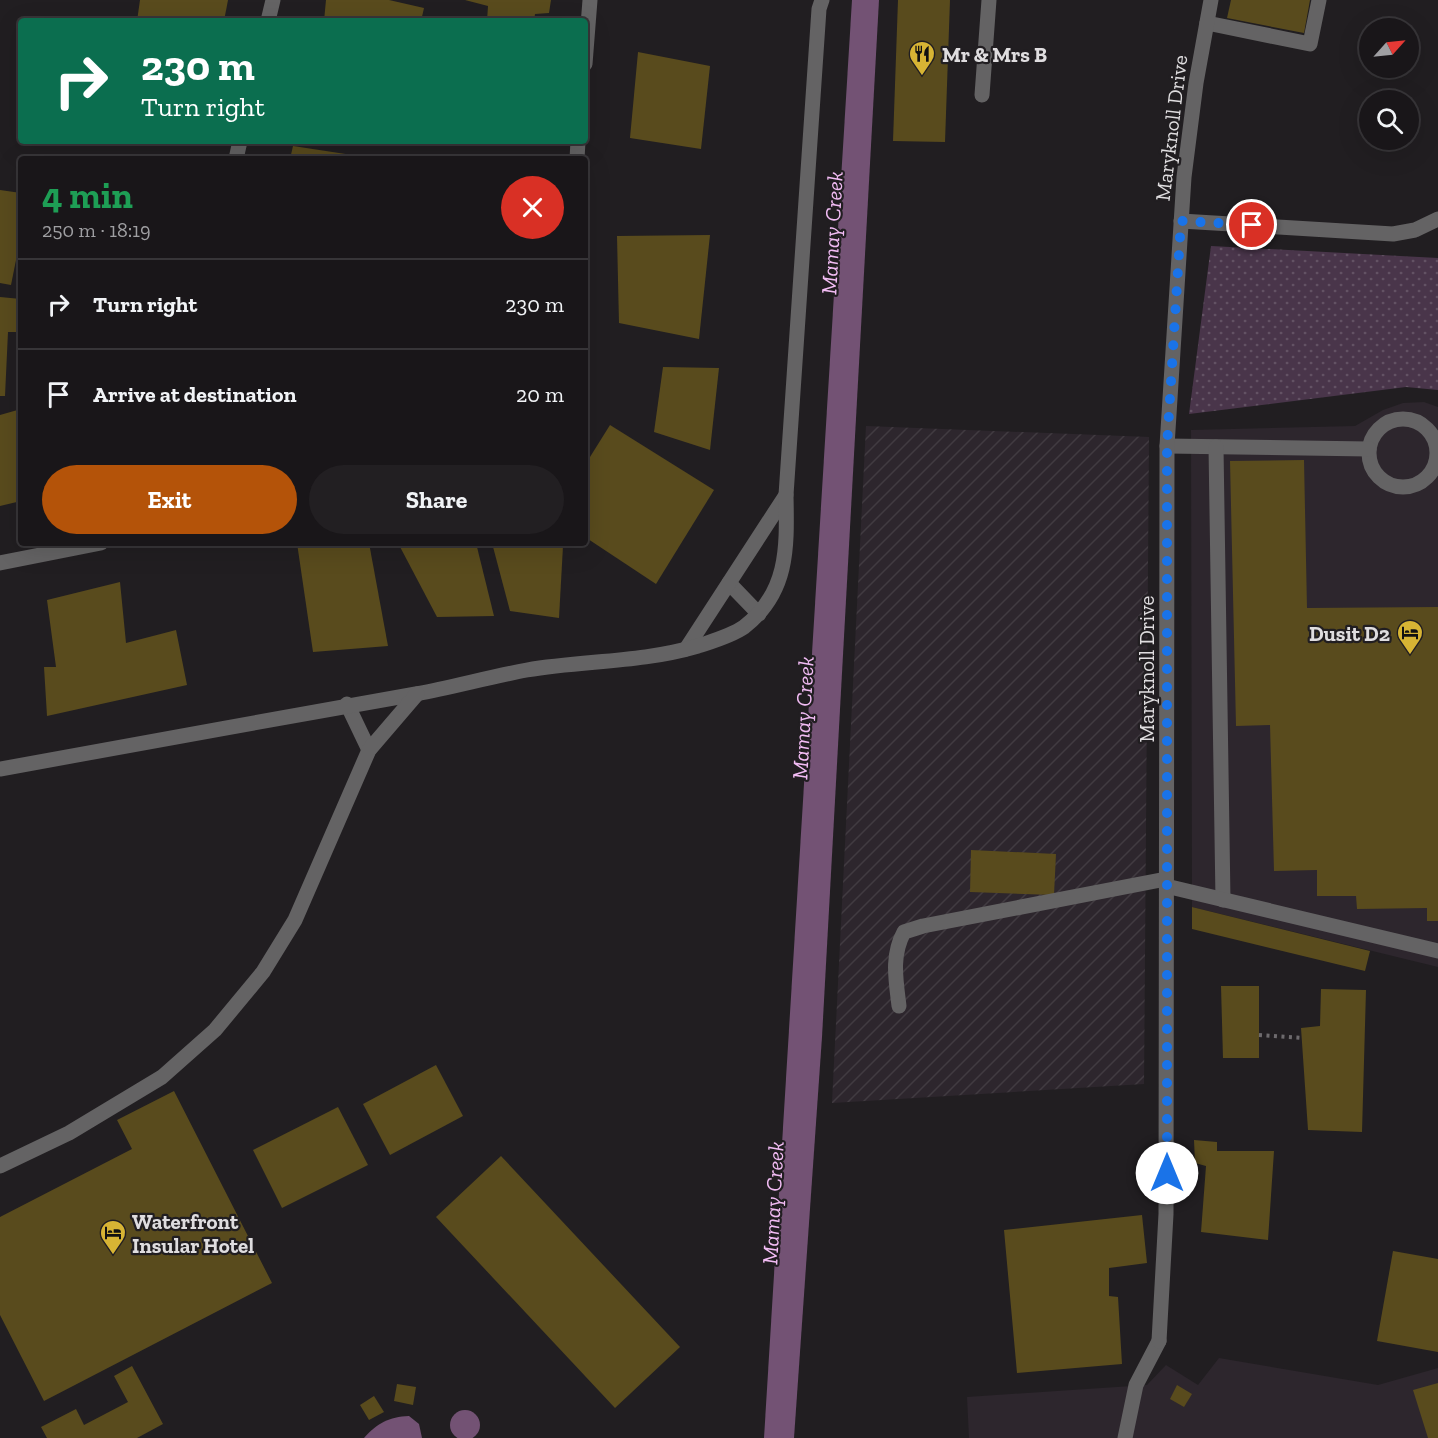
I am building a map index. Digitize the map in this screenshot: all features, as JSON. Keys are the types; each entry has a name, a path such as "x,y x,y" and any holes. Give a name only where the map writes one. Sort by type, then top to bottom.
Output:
{"street":[{"path":"269,18 273,0"},
{"path":"588,26 590,0"},
{"path":"982,95 989,0"},
{"name":"Maryknoll Drive","path":"1125,1438 1136,1385 1159,1341 1166,1214 1167,446 1181,221 1196,83 1211,0"},
{"path":"1207,23 1310,44 1319,0"},
{"path":"0,769 417,694 525,671 563,665 626,662 686,650 716,641 741,628 759,614 775,593 784,566 787,538 786,495 819,3"},
{"path":"1181,221 1393,234 1415,230 1438,219"},
{"path":"1407,418 1426,428 1437,447 1437,457 1428,476 1421,482 1405,487 1388,483 1379,477 1369,460 1369,449 1371,439 1386,423 1407,418"},
{"path":"1167,446 1369,449"},
{"path":"1216,447 1223,900"},
{"path":"686,650 786,495"},
{"path":"0,563 86,546"},
{"path":"729,584 759,614"},
{"path":"0,1166 69,1133 162,1077 215,1030 263,972 295,920 369,750 417,694"},
{"path":"347,705 369,750"},
{"path":"899,1006 895,967 896,947 904,932 1056,898 1166,882 1223,900 1438,951"}],"path":[{"path":"1259,1035 1302,1038"}],"shaded area":[{"path":"852,0 879,0 822,1037 794,1438 764,1438"},
{"path":"1211,246 1438,258 1438,390 1406,387 1189,414"},
{"path":"1424,402 1438,407 1438,967 1192,907 1191,430 1355,426 1383,410 1403,403"},
{"path":"866,426 1149,437 1144,1084 832,1103"},
{"path":"1219,1358 1378,1385 1438,1368 1438,1438 969,1438 967,1397 1147,1385 1166,1365 1198,1385"},
{"path":"459,1411 471,1411 479,1419 479,1431 471,1439 459,1439 451,1431 451,1419"},
{"path":"409,1416 419,1424 422,1438 364,1438 384,1422"}],"building":[{"path":"140,0 228,0 225,18 137,18"},
{"path":"326,0 389,0 424,8 422,18 324,18"},
{"path":"465,0 551,0 549,13 535,14 534,18 487,18 488,6"},
{"path":"898,0 950,0 945,142 893,141"},
{"path":"1231,0 1310,0 1304,33 1227,18"},
{"path":"638,52 710,66 701,149 630,138"},
{"path":"293,146 359,156 291,156"},
{"path":"0,190 18,193 18,250 11,285 0,283"},
{"path":"710,235 699,339 619,323 617,236"},
{"path":"0,297 18,299 18,332 8,332 5,396 0,396"},
{"path":"663,367 719,368 710,450 654,432"},
{"path":"18,410 18,502 0,506 0,415"},
{"path":"610,425 714,490 656,584 588,539 588,460"},
{"name":"Dusit D2","path":"1304,460 1307,608 1438,607 1438,921 1427,921 1427,908 1357,909 1356,896 1317,896 1317,870 1274,871 1270,725 1236,726 1230,461"},
{"path":"297,546 370,546 388,646 313,652"},
{"path":"400,546 477,546 494,616 437,617"},
{"path":"493,546 563,546 559,618 510,611"},
{"path":"120,582 126,643 176,630 187,685 47,716 44,667 56,667 47,600"},
{"path":"971,850 1056,854 1054,895 970,892"},
{"path":"1192,907 1370,951 1365,971 1192,929"},
{"path":"1221,986 1259,986 1259,1058 1223,1058"},
{"path":"1321,989 1366,990 1362,1132 1308,1130 1301,1028 1320,1026"},
{"path":"436,1065 463,1116 390,1155 363,1104"},
{"path":"174,1091 272,1283 44,1401 0,1315 0,1217 132,1149 117,1120"},
{"path":"338,1107 368,1165 282,1208 253,1150"},
{"path":"1194,1140 1217,1142 1217,1151 1274,1151 1268,1240 1201,1232 1206,1166 1195,1163"},
{"path":"501,1156 680,1347 615,1408 436,1217"},
{"path":"1142,1215 1147,1263 1109,1268 1109,1296 1118,1297 1122,1364 1017,1373 1004,1230"},
{"path":"1393,1251 1438,1259 1438,1352 1377,1341"},
{"path":"132,1366 163,1424 137,1438 47,1438 41,1427 76,1409 84,1425 128,1402 114,1376"},
{"path":"1438,1383 1438,1438 1428,1438 1413,1390"},
{"path":"397,1384 416,1387 413,1405 394,1401"},
{"path":"1177,1385 1192,1394 1184,1407 1170,1399"},
{"path":"374,1396 384,1412 369,1420 360,1405"}],"place":[{"name":"Mr & Mrs B","path":"922,77"},
{"name":"Dusit D2","path":"1410,656"},
{"name":"Waterfront Insular Hotel","path":"113,1256"}],"route":[{"path":"1167,1173 1167,446 1181,221 1252,225"}],"water label":[{"name":"Mamay Creek","path":"832,233"},
{"name":"Mamay Creek","path":"803,718"},
{"name":"Mamay Creek","path":"773,1203"}]}
